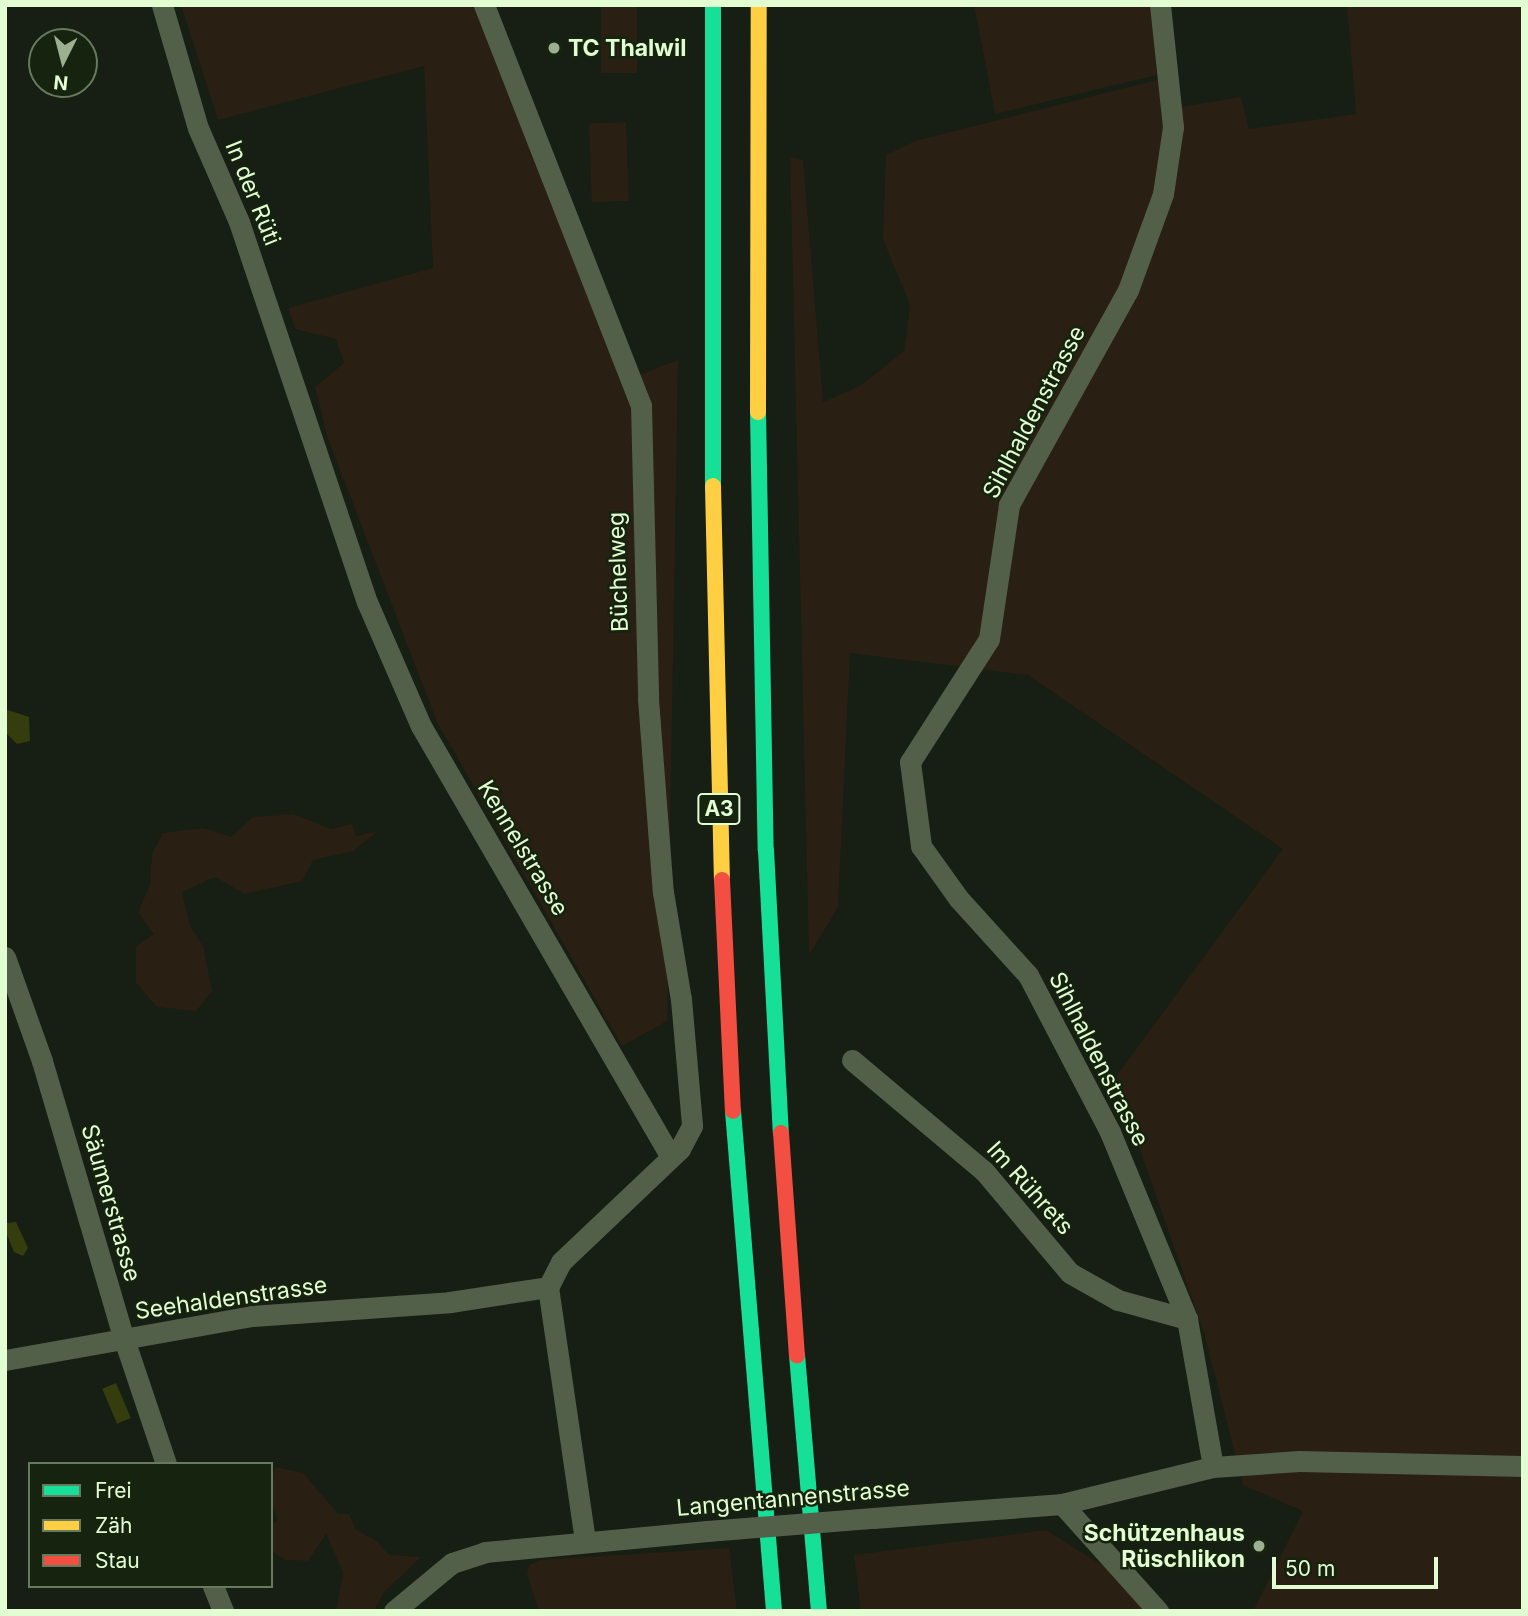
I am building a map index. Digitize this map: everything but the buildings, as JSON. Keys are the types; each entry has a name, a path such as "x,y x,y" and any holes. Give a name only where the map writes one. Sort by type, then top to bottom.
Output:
{"highway":[{"name":"A3","path":"713,5 713,543 724,945 738,1198 774,1611"},
{"name":"A3","path":"759,5 758,482 766,850 786,1230 819,1611"}],"street":[{"name":"In der Rüti","path":"162,5 198,128 239,222 352,557"},
{"name":"Büchelweg","path":"484,5 641,405 648,699 663,892 681,999 692,1126 688,1139 671,1157"},
{"name":"Sihlhaldenstrasse","path":"1160,5 1173,127 1163,194 1128,290 1009,505 989,639 909,762 921,846 959,899 1028,975 1110,1132 1187,1319 1213,1467"},
{"name":"Kennelstrasse","path":"352,557 421,726 671,1157"},
{"name":"Säumerstrasse","path":"5,957 42,1062 124,1339 165,1462"},
{"name":"Im Rührets","path":"852,1060 984,1171 1070,1273 1118,1300 1187,1319"},
{"path":"585,1541 548,1287 561,1262 671,1157"},
{"name":"Seehaldenstrasse","path":"5,1360 270,1314 450,1302 548,1287"},
{"name":"Langentannenstrasse","path":"394,1611 452,1563 496,1550 1062,1504 1213,1467 1299,1461 1523,1466"},
{"path":"1062,1504 1158,1611"},
{"path":"214,1588 223,1611"}],"shaded area":[{"path":"181,5 476,5 626,380 678,360 667,1021 622,1046 437,722 327,436 315,387 344,363 336,339 295,329 288,308 433,268 424,66 218,120"},
{"path":"601,5 637,5 637,73 601,73"},
{"path":"974,5 1151,5 1157,75 995,114"},
{"path":"1347,5 1523,5 1523,1611 1253,1611 1303,1511 1243,1485 1204,1333 1115,1078 1283,849 1028,675 850,653 838,907 809,955 790,157 803,160 823,402 860,386 904,351 910,305 883,239 886,155 915,141 1173,76 1180,107 1241,97 1249,129 1356,114"},
{"path":"626,122 629,201 592,202 589,123"},
{"path":"5,709 29,717 30,741 17,744 5,732"},
{"path":"293,814 331,829 352,824 356,836 378,831 353,851 313,860 302,881 245,894 215,877 182,892 190,926 203,946 212,991 196,1011 157,1007 136,983 136,946 154,934 138,913 150,884 152,853 163,833 203,828 231,837 253,817"},
{"path":"16,1222 28,1248 23,1256 14,1252 5,1230 7,1223"},
{"path":"116,1383 131,1418 117,1424 102,1389"},
{"path":"276,1467 303,1473 338,1514 349,1514 356,1530 377,1541 389,1555 421,1557 384,1592 374,1611 336,1611 343,1572 326,1534 308,1561 286,1560 273,1553 273,1523 278,1520 273,1508 273,1472"},
{"path":"1046,1530 1175,1611 861,1611 854,1555"},
{"path":"729,1548 737,1611 539,1611 527,1575 529,1565 540,1560"}],"traffic: fast":[{"path":"713,5 713,486"},
{"path":"758,412 766,850 781,1133"},
{"path":"733,1111 774,1611"},
{"path":"797,1355 819,1611"}],"traffic: slow":[{"path":"758,412 759,5"},
{"path":"713,486 722,880"}],"traffic: jam":[{"path":"722,880 733,1111"},
{"path":"781,1133 797,1355"}],"place":[{"name":"TC Thalwil","path":"554,48"},
{"name":"Schützenhaus Rüschlikon","path":"1259,1546"}]}
